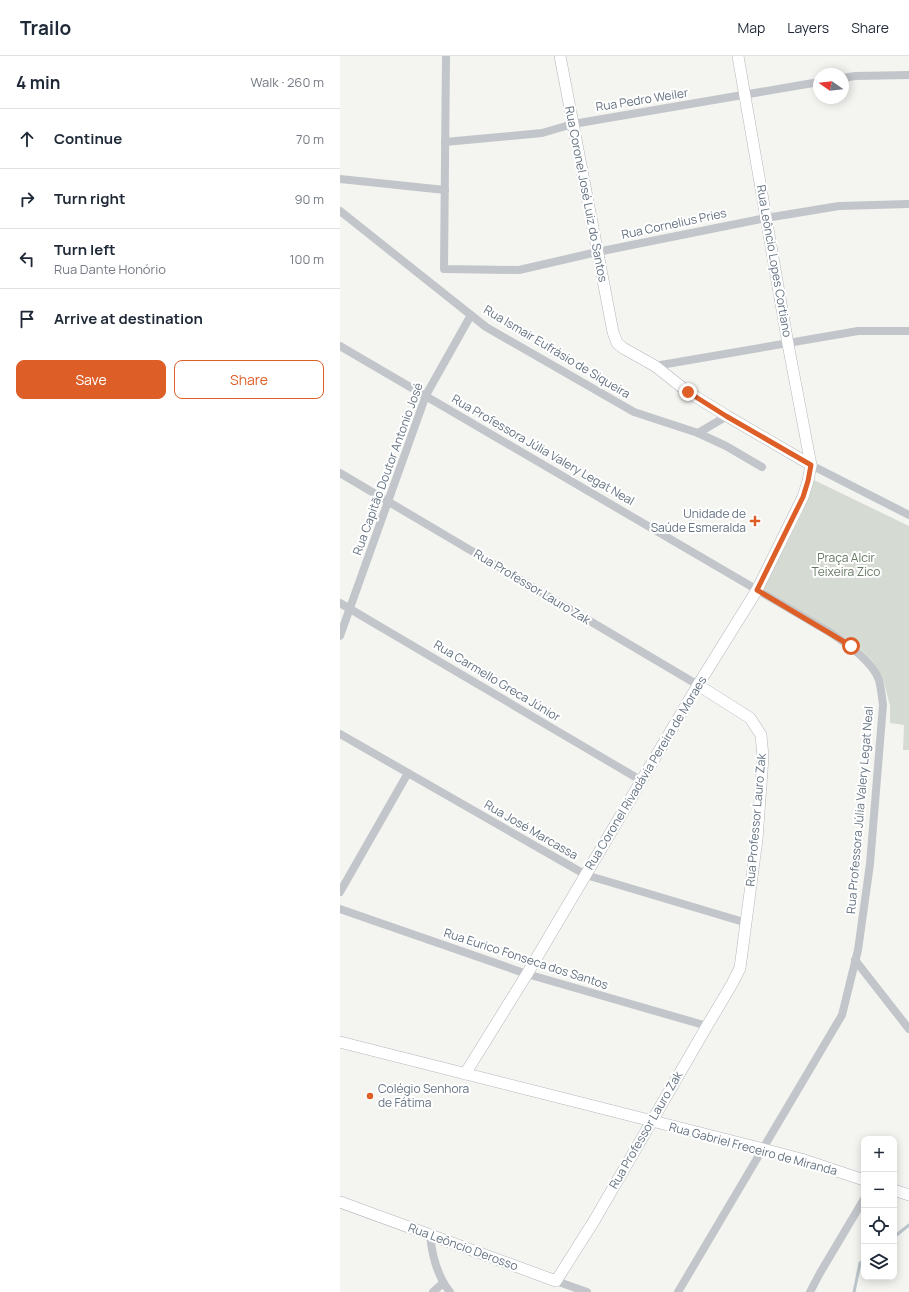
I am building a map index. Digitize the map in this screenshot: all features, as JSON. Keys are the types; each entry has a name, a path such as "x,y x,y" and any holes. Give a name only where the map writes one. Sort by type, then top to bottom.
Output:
{"street":[{"path":"340,179 445,190 446,56"},
{"name":"Rua Coronel José Luiz do Santos","path":"560,56 613,332 617,343 623,348 655,366"},
{"name":"Rua Leôncio Lopes Cortiano","path":"738,56 788,344 811,465"},
{"path":"849,77 909,75"},
{"name":"Rua Pedro Weiler","path":"445,142 542,133 573,124 745,96 813,83"},
{"name":"Rua Cornelius Pries","path":"445,190 444,269 519,270 597,252 766,218 839,206 909,204"},
{"name":"Rua Ismair Eufrásio de Siqueira","path":"340,211 486,327 634,412 698,432 762,467"},
{"name":"Rua Capitão Doutor Antonio José","path":"340,636 426,395 471,315"},
{"path":"655,366 858,331 909,331"},
{"name":"Rua Professora Júlia Valery Legat Neal","path":"340,346 426,395 851,646 866,662 878,680 883,713 870,864 855,960 842,1015 678,1292"},
{"path":"655,366 724,418 811,465 909,515"},
{"path":"698,432 724,418"},
{"name":"Rua Coronel Rivadávia Pereira de Moraes","path":"465,1074 527,974 698,685 757,590 803,497 811,465"},
{"name":"Rua Professor Lauro Zak","path":"340,473 698,685 750,718 760,735 763,757 762,781 757,839 740,968 594,1221 556,1281"},
{"name":"Rua Carmello Greca Júnior","path":"340,602 642,780"},
{"name":"Rua José Marcassa","path":"340,734 586,875 747,923"},
{"path":"340,892 408,773"},
{"name":"Rua Eurico Fonseca dos Santos","path":"340,909 527,974 707,1026"},
{"path":"855,960 909,1029"},
{"name":"Rua Gabriel Freceiro de Miranda","path":"340,1042 763,1149 801,1159 861,1179"},
{"path":"897,1191 909,1195"},
{"name":"Rua Leôncio Derosso","path":"340,1202 587,1292"},
{"path":"810,1292 861,1204"},
{"path":"430,1235 432,1253 443,1283 450,1292"},
{"path":"433,1292 443,1283"}],"green space":[{"name":"Praça Alcir Teixeira Zico","path":"814,480 909,526 909,750 903,750 904,725 890,723 890,706 883,679 872,661 855,644 764,589 803,511"}],"waterway":[{"path":"897,1235 909,1225"},
{"path":"854,1292 861,1262"}],"place":[{"name":"Unidade de Saúde Esmeralda","path":"755,521"},
{"name":"Colégio Senhora de Fátima","path":"370,1096"}],"route":[{"path":"688,392 726,416 811,465 803,497 757,590 851,646"}]}
